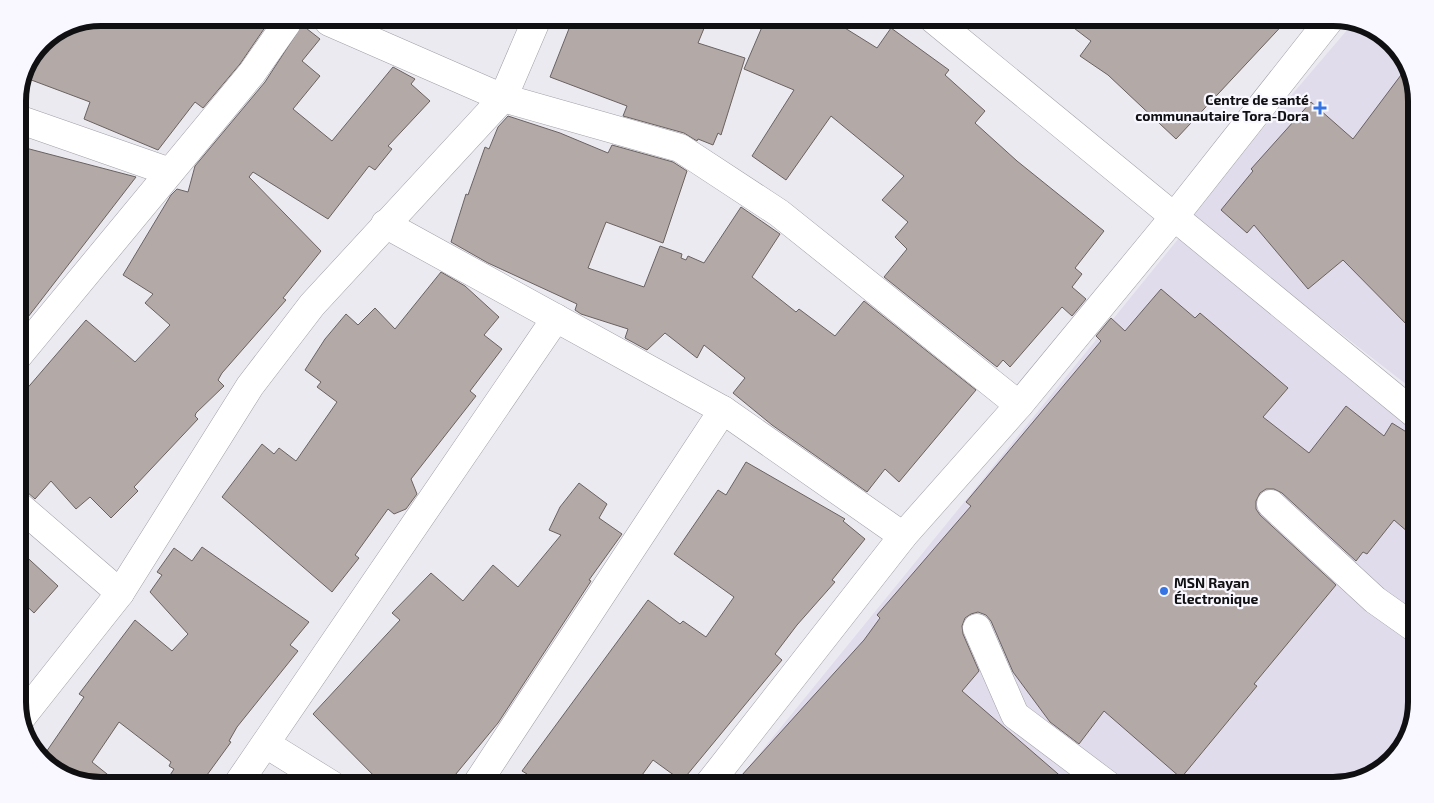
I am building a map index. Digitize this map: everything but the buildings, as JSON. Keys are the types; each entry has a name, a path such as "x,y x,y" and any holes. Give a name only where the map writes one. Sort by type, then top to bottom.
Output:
{"street":[{"path":"26,346 252,73 285,26"},
{"path":"337,26 503,98 680,148 779,213 1019,405"},
{"path":"27,712 120,593 250,386 312,305 503,98 534,26"},
{"path":"940,26 1408,408"},
{"path":"715,777 902,536 1019,405 1174,217 1319,26"},
{"path":"26,122 170,172"},
{"path":"385,224 723,410 902,536"},
{"path":"243,777 556,318"},
{"path":"482,777 723,410"},
{"path":"1271,504 1376,600 1408,623"},
{"path":"26,512 120,593"},
{"path":"977,628 1015,715 1096,777"},
{"path":"266,744 318,777"}],"shaded area":[{"path":"1348,28 1370,36 1386,48 1398,64 1408,96 1408,386 1189,215"},
{"path":"1183,233 1408,414 1408,702 1405,721 1398,739 1386,755 1370,767 1352,774 1333,777 741,777"}],"place":[{"name":"Centre de santé communautaire Tora-Dora","path":"1320,108"},
{"name":"MSN Rayan Électronique","path":"1164,591"}]}
